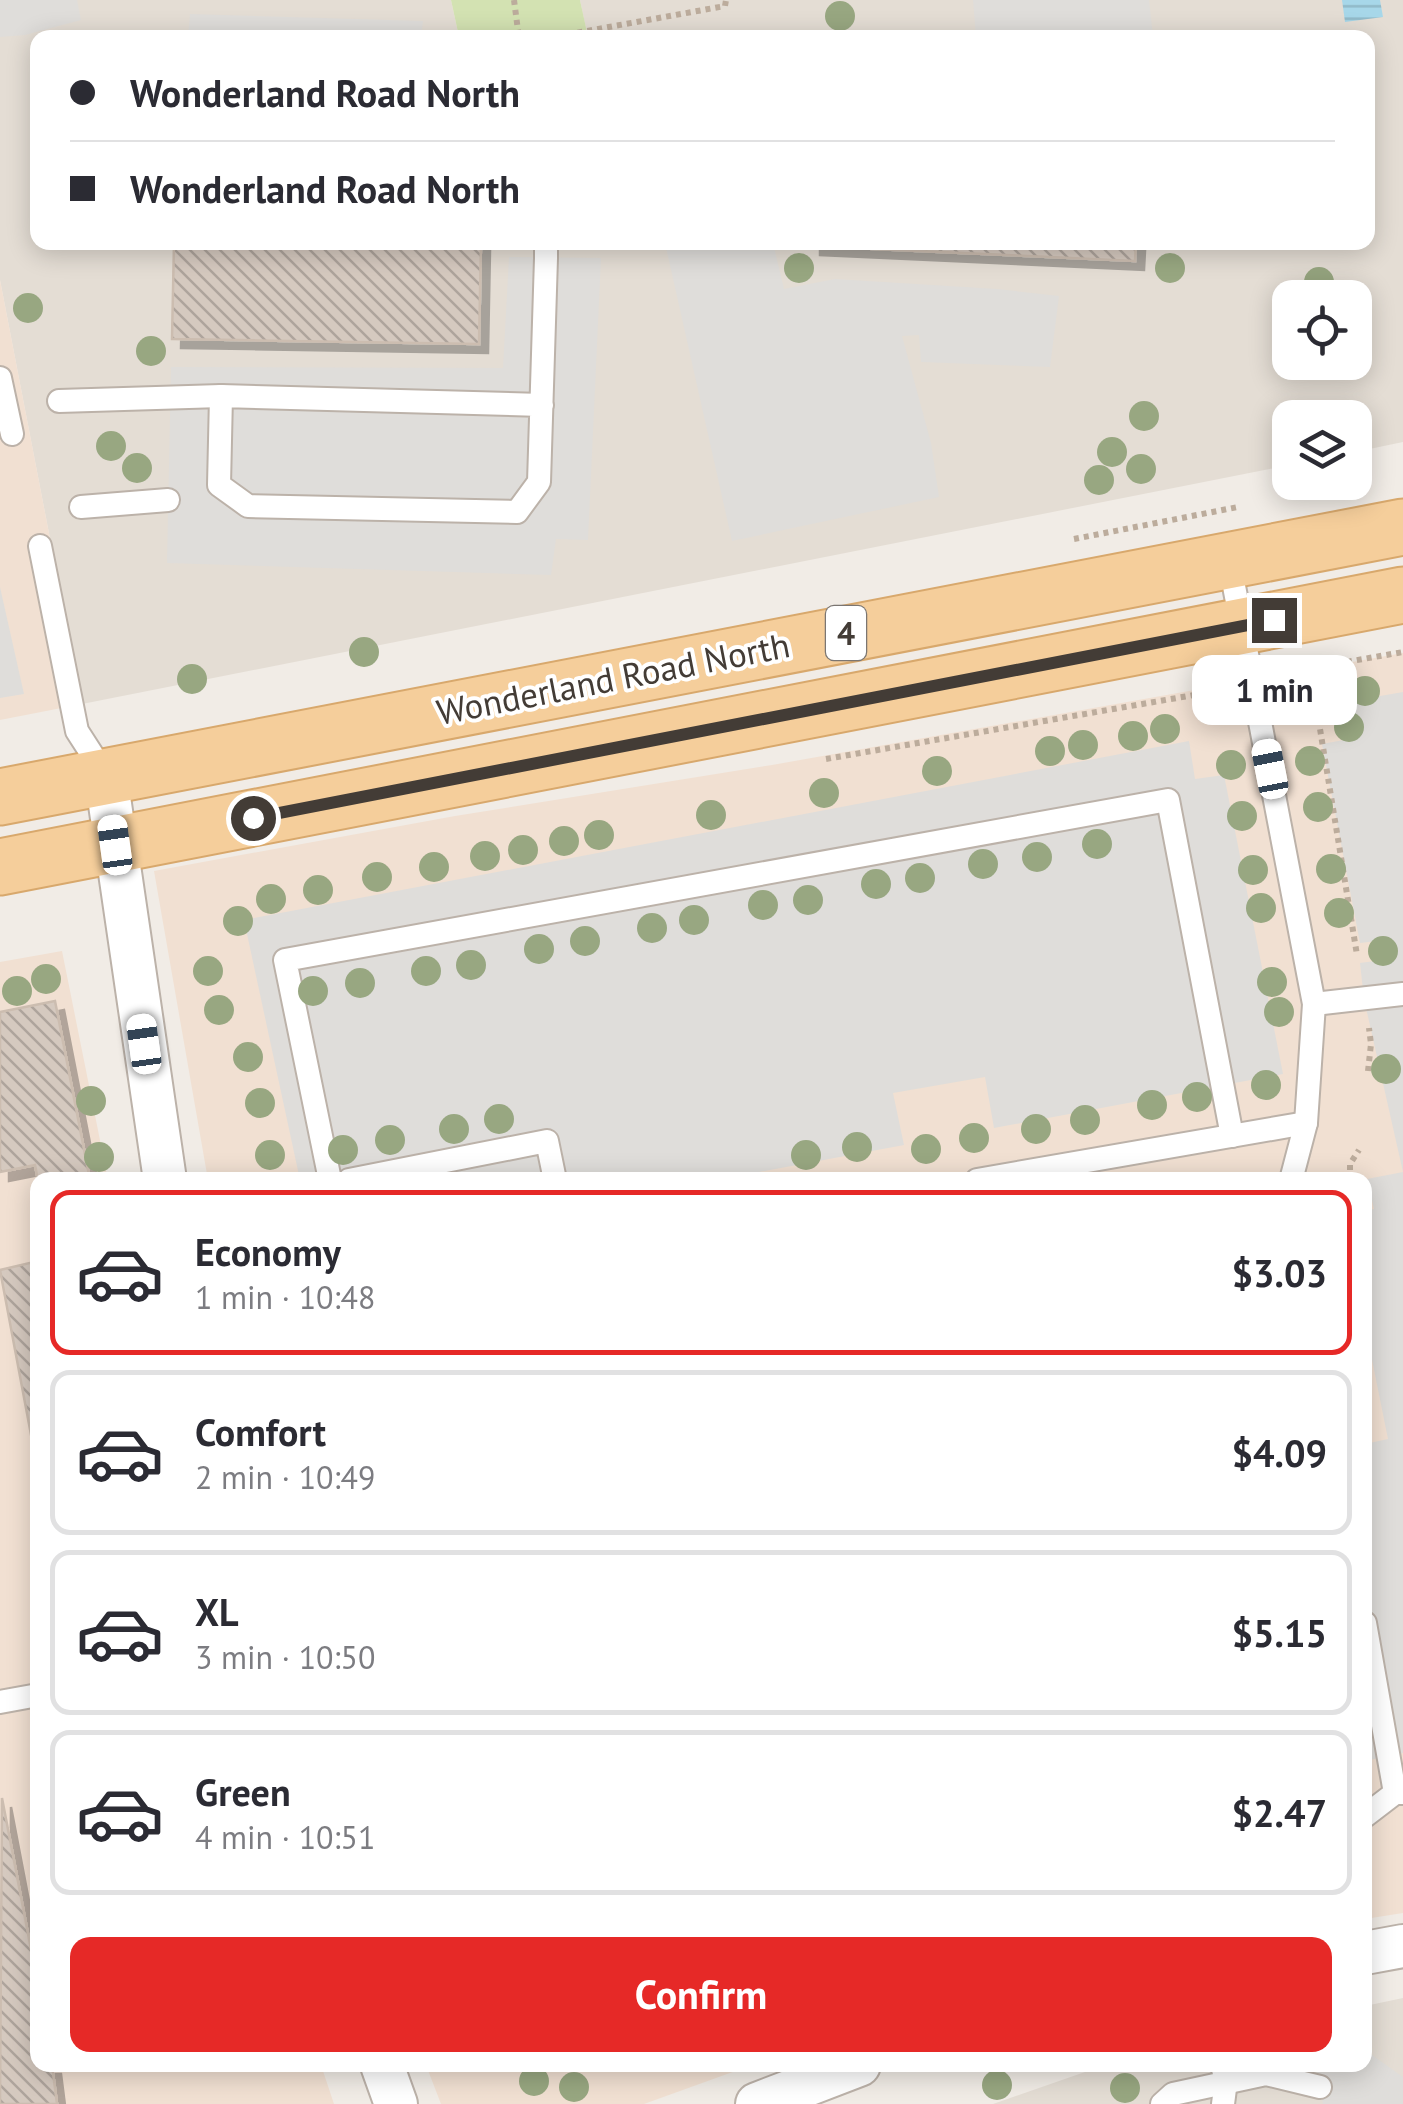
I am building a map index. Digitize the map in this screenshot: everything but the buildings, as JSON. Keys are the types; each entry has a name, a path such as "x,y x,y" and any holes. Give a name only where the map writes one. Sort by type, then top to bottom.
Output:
{"main road":[{"name":"Wonderland Road North","path":"0,797 1403,526"},
{"name":"Wonderland Road North","path":"0,867 1403,594"}],"street":[{"path":"106,777 163,1172"},
{"path":"1372,1952 1403,1946"},
{"path":"385,2072 396,2104"},
{"path":"757,2104 841,2072"}],"lane":[{"path":"221,396 218,484 248,506 517,512 538,482 546,250"},
{"path":"0,378 12,434"},
{"path":"59,401 221,396 542,405"},
{"path":"81,507 168,500"},
{"path":"40,546 77,732 106,777"},
{"path":"1229,560 1314,1004 1306,1124 1292,1172"},
{"path":"328,1172 285,960 1168,800 1232,1136"},
{"path":"1314,1004 1403,994"},
{"path":"1023,1172 1306,1124"},
{"path":"389,1172 547,1140 553,1172"},
{"path":"1372,1658 1399,1793 1372,1811"},
{"path":"0,1702 30,1696"},
{"path":"1162,2104 1173,2094 1266,2074 1320,2087"}],"path":[{"path":"514,0 518,30"},
{"path":"592,30 725,6 726,0"},
{"path":"1312,680 1357,955"},
{"path":"1368,1022 1368,1071"},
{"path":"1350,1172 1358,1150"}],"shaded area":[{"path":"0,0 451,0 457,30 30,30 30,250 1375,250 1375,30 586,30 580,0 1403,0 1403,442 1372,448 1372,400 1272,400 1272,469 82,704 0,280"},
{"path":"0,0 77,0 81,20 30,30 25,35 0,37"},
{"path":"973,0 1149,0 1152,30 975,30"},
{"path":"190,14 423,21 422,30 189,30"},
{"path":"667,250 775,250 784,289 835,279 1059,296 1050,367 921,362 919,335 902,336 931,443 939,497 732,541"},
{"path":"509,257 601,258 588,540 556,539 551,575 167,563 171,367 503,368"},
{"path":"0,280 82,704 0,720"},
{"path":"0,587 24,694 0,698"},
{"path":"1403,653 1403,1913 1372,1918 1372,1172 207,1172 154,871 455,816 772,765"},
{"path":"1403,692 1403,1172 1364,999 1360,963 1390,959 1386,940 1360,943 1322,744 1355,738 1346,702"},
{"path":"1189,741 1195,779 1224,775 1283,1074 994,1128 985,1077 893,1093 904,1145 759,1172 298,1172 244,920"},
{"path":"62,951 106,1172 30,1172 30,2072 323,2072 334,2104 0,2104 0,962"},
{"path":"1403,1172 1403,1753 1372,1760 1372,1442 1388,1439 1372,1360 1372,1178"},
{"path":"1403,1998 1403,2104 993,2104 1085,2072 1372,2072 1372,2005"},
{"path":"1372,2055 1403,2077 1403,2104 1323,2104 1317,2072 1372,2072"},
{"path":"429,2072 733,2072 644,2104 441,2104"}],"green space":[{"path":"451,0 580,0 586,30 457,30"}],"water":[{"path":"1342,0 1380,0 1383,17 1345,22"}],"route":[{"path":"253,818 1274,620"}]}
